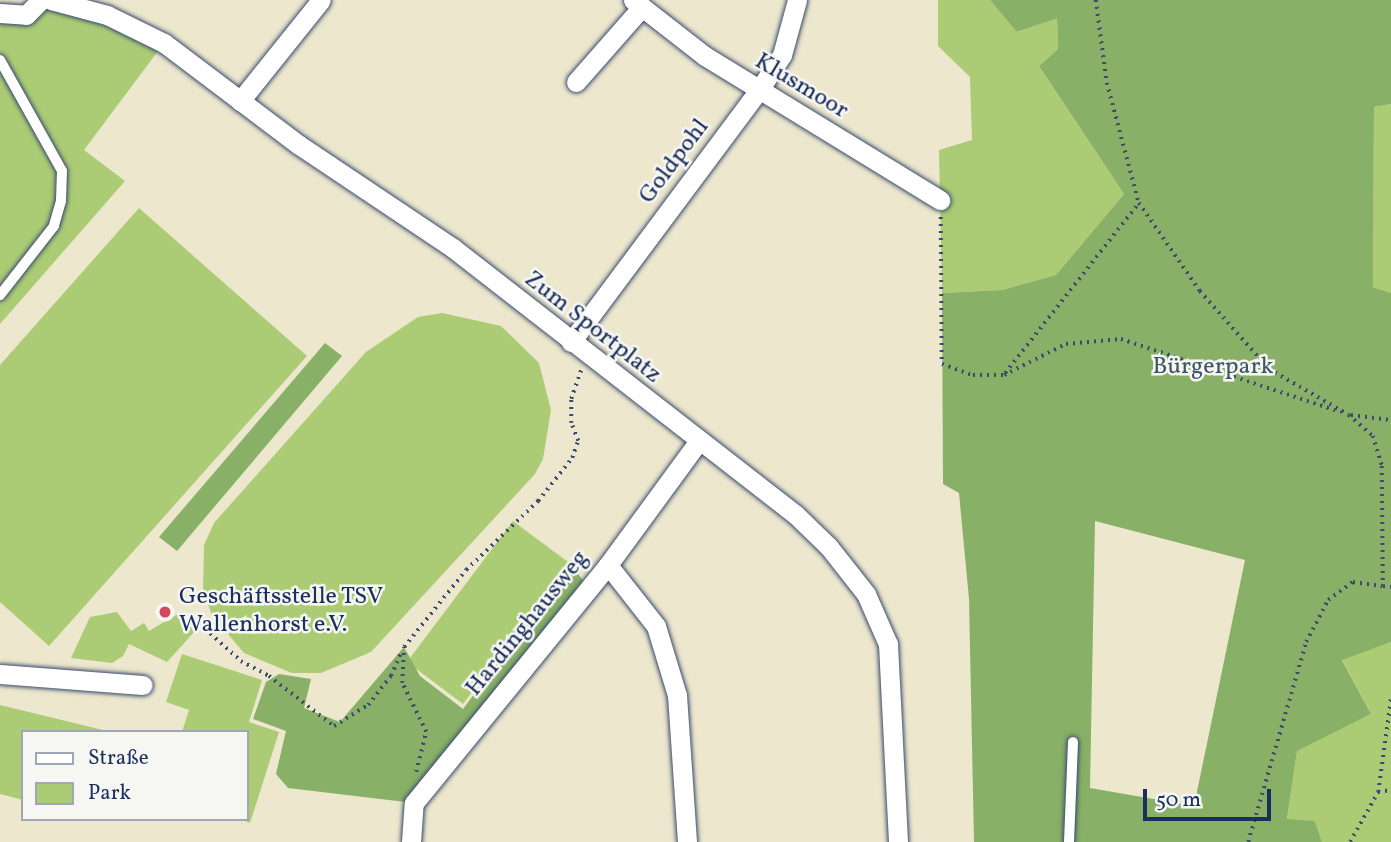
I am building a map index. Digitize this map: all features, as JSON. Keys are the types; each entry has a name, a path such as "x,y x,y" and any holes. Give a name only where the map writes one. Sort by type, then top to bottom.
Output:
{"street":[{"path":"0,13 26,15 41,0"},
{"name":"Zum Sportplatz","path":"51,0 134,25 453,248 586,355 795,514 836,556 881,619 891,668 898,842"},
{"path":"240,101 321,0"},
{"name":"Goldpohl","path":"571,342 759,90 782,55 797,0"},
{"name":"Klusmoor","path":"576,82 637,4 759,90 940,200"},
{"name":"Hardinghausweg","path":"414,803 608,565 698,442"},
{"path":"608,565 656,626 677,695 687,842"},
{"path":"0,674 143,685"},
{"path":"411,842 414,803"}],"lane":[{"path":"0,60 62,171 61,201 54,226 0,295"},
{"path":"1069,842 1073,742"}],"path":[{"path":"1096,0 1107,83 1139,203 1200,291 1269,369 1349,415 1373,436 1382,467 1383,586"},
{"path":"940,200 942,364 973,375 1003,375 1066,344 1121,339 1349,415 1391,420"},
{"path":"1003,375 1139,203"},
{"path":"200,624 225,649 269,676 334,726 357,716 391,676 404,647 466,570 538,501 572,458 578,441 571,423 571,399 586,355"},
{"path":"1248,842 1306,642 1328,600 1353,582 1391,587"},
{"path":"404,647 402,683 426,732 417,766 414,803"},
{"path":"1350,842 1378,792 1391,697"},
{"path":"1378,792 1391,790"}],"green space":[{"path":"41,0 164,43 84,150 125,181 0,324 0,13"},
{"path":"938,0 990,0 1018,32 1057,17 1058,49 1039,66 1124,194 1056,275 1002,290 942,293 939,150 972,140 970,77 938,46"},
{"name":"Bürgerpark","path":"990,0 1391,0 1391,104 1374,107 1373,287 1391,293 1391,642 1342,660 1371,714 1297,751 1287,819 1315,821 1322,842 974,842 969,599 959,493 943,484 942,293 1002,290 1056,275 1124,194 1039,66 1058,49 1057,18 1017,32","holes":["1095,521 1245,560 1194,806 1090,788"]},
{"path":"1391,104 1391,293 1373,287 1374,107"},
{"path":"139,208 307,356 49,646 0,602 0,365"},
{"path":"442,313 501,326 539,363 551,410 543,459 535,474 371,652 321,673 292,673 244,653 212,615 203,590 204,545 214,523 366,352 418,317"},
{"path":"325,343 342,356 177,551 159,537"},
{"path":"513,521 568,562 463,704 407,662"},
{"path":"571,564 589,589 414,803 288,788 276,774 286,731 253,719 266,682 279,674 311,679 304,708 340,722 404,647 420,676 463,709"},
{"path":"117,612 131,631 144,623 149,631 181,612 195,631 167,662 129,644 123,656 112,663 71,658 90,617"},
{"path":"1391,642 1391,842 1322,842 1315,821 1287,820 1297,750 1371,714 1342,659"},
{"path":"182,654 262,680 249,722 279,732 250,823 245,821 248,821 248,730 183,730 189,710 166,702"},
{"path":"0,705 103,730 21,730 21,799 0,794"}],"place":[{"name":"Geschäftsstelle TSV Wallenhorst e.V.","path":"165,612"}]}
